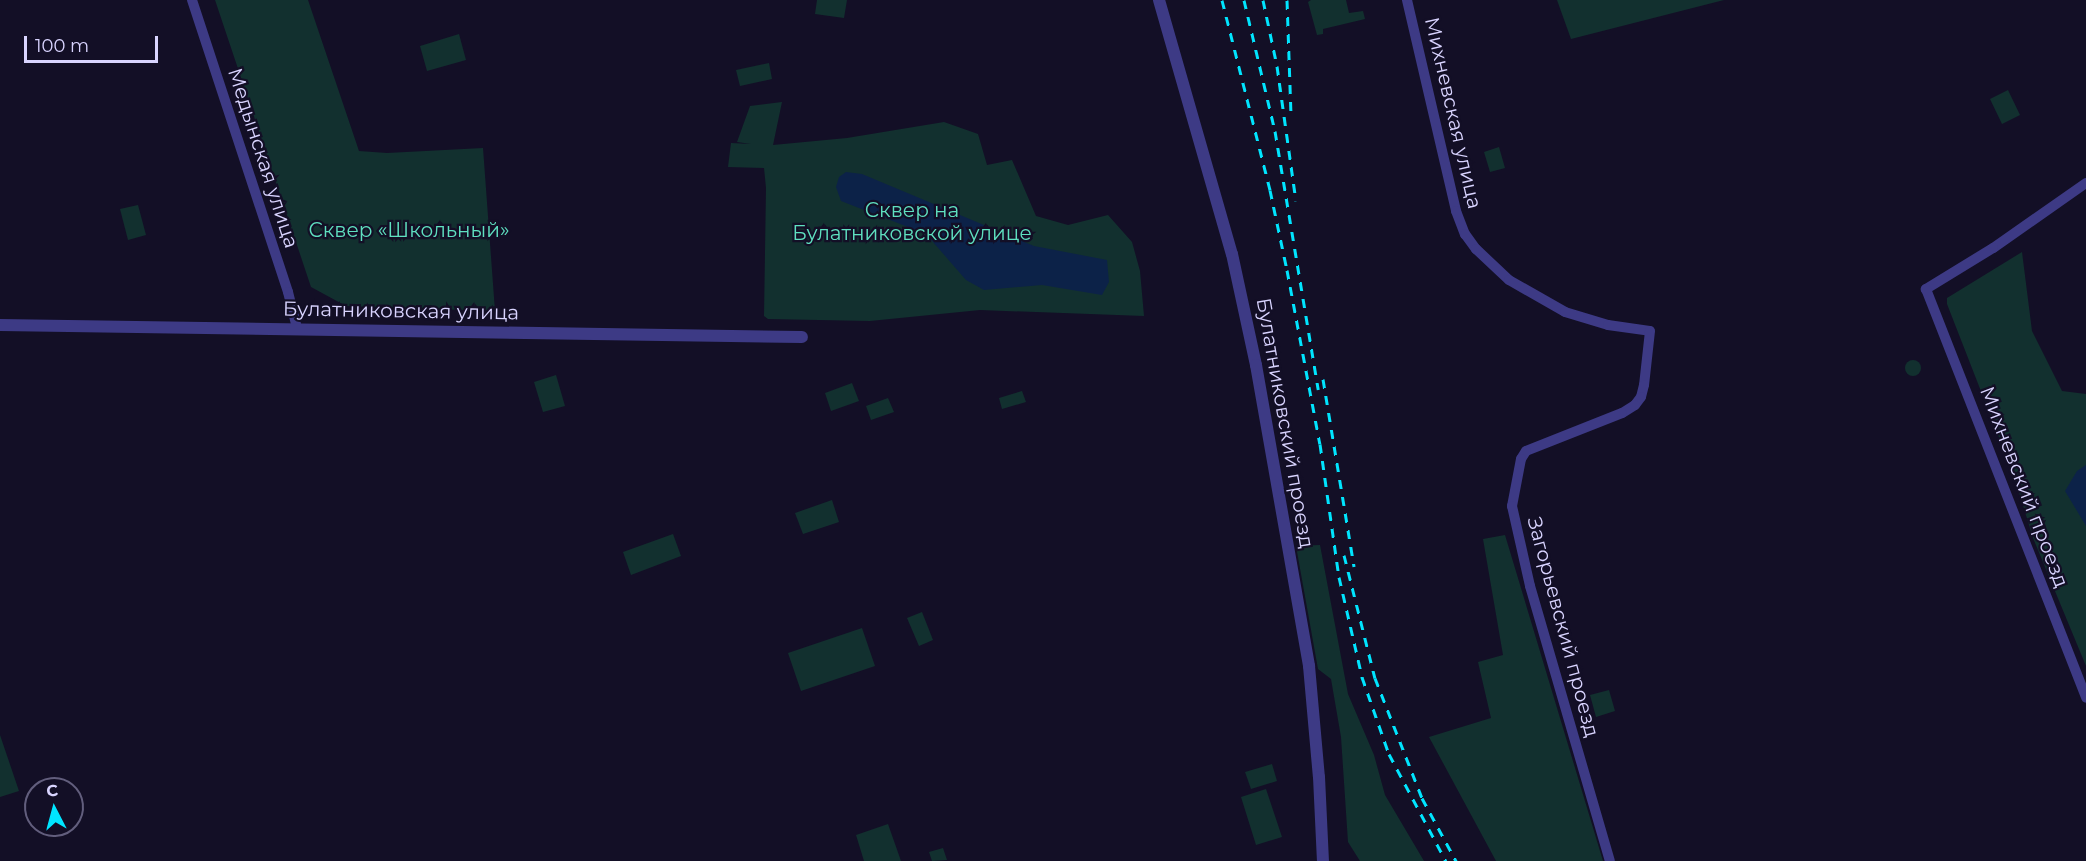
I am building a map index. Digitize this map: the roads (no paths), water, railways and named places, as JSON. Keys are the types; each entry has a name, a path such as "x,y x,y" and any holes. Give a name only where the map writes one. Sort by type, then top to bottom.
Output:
{"street":[{"name":"Медынская улица","path":"192,0 285,282 297,329"},
{"name":"Булатниковский проезд","path":"1160,0 1232,254 1254,355 1309,666 1323,861"},
{"name":"Михневская улица","path":"1407,0 1456,211 1465,234 1476,249 1509,280 1565,312 1608,325 1650,331"},
{"name":"Михневский проезд","path":"2086,183 1994,248 1926,289 2086,698"},
{"name":"Булатниковская улица","path":"0,325 802,337"},
{"name":"Загорьевский проезд","path":"1611,861 1530,586 1512,506 1514,485 1521,459 1526,451 1622,413 1635,405 1641,397 1644,386 1650,331"}],"water":[{"path":"846,172 862,174 1034,246 1107,260 1109,282 1102,295 1042,285 984,290 966,280 926,234 841,201 836,187 839,177"},
{"path":"2086,465 2086,526 2065,491 2077,471"}],"railway":[{"path":"1222,0 1270,190 1287,270 1320,444 1339,577 1362,677 1389,754 1446,861"},
{"path":"1244,0 1275,131 1318,389"},
{"path":"1263,0 1277,66 1296,201"},
{"path":"1287,0 1291,113"},
{"path":"1323,379 1354,566"},
{"path":"1344,555 1375,678 1422,798 1456,861"}],"park label":[{"name":"Сквер на Булатниковской улице","path":"912,222"},
{"name":"Сквер «Школьный»","path":"409,230"}]}
